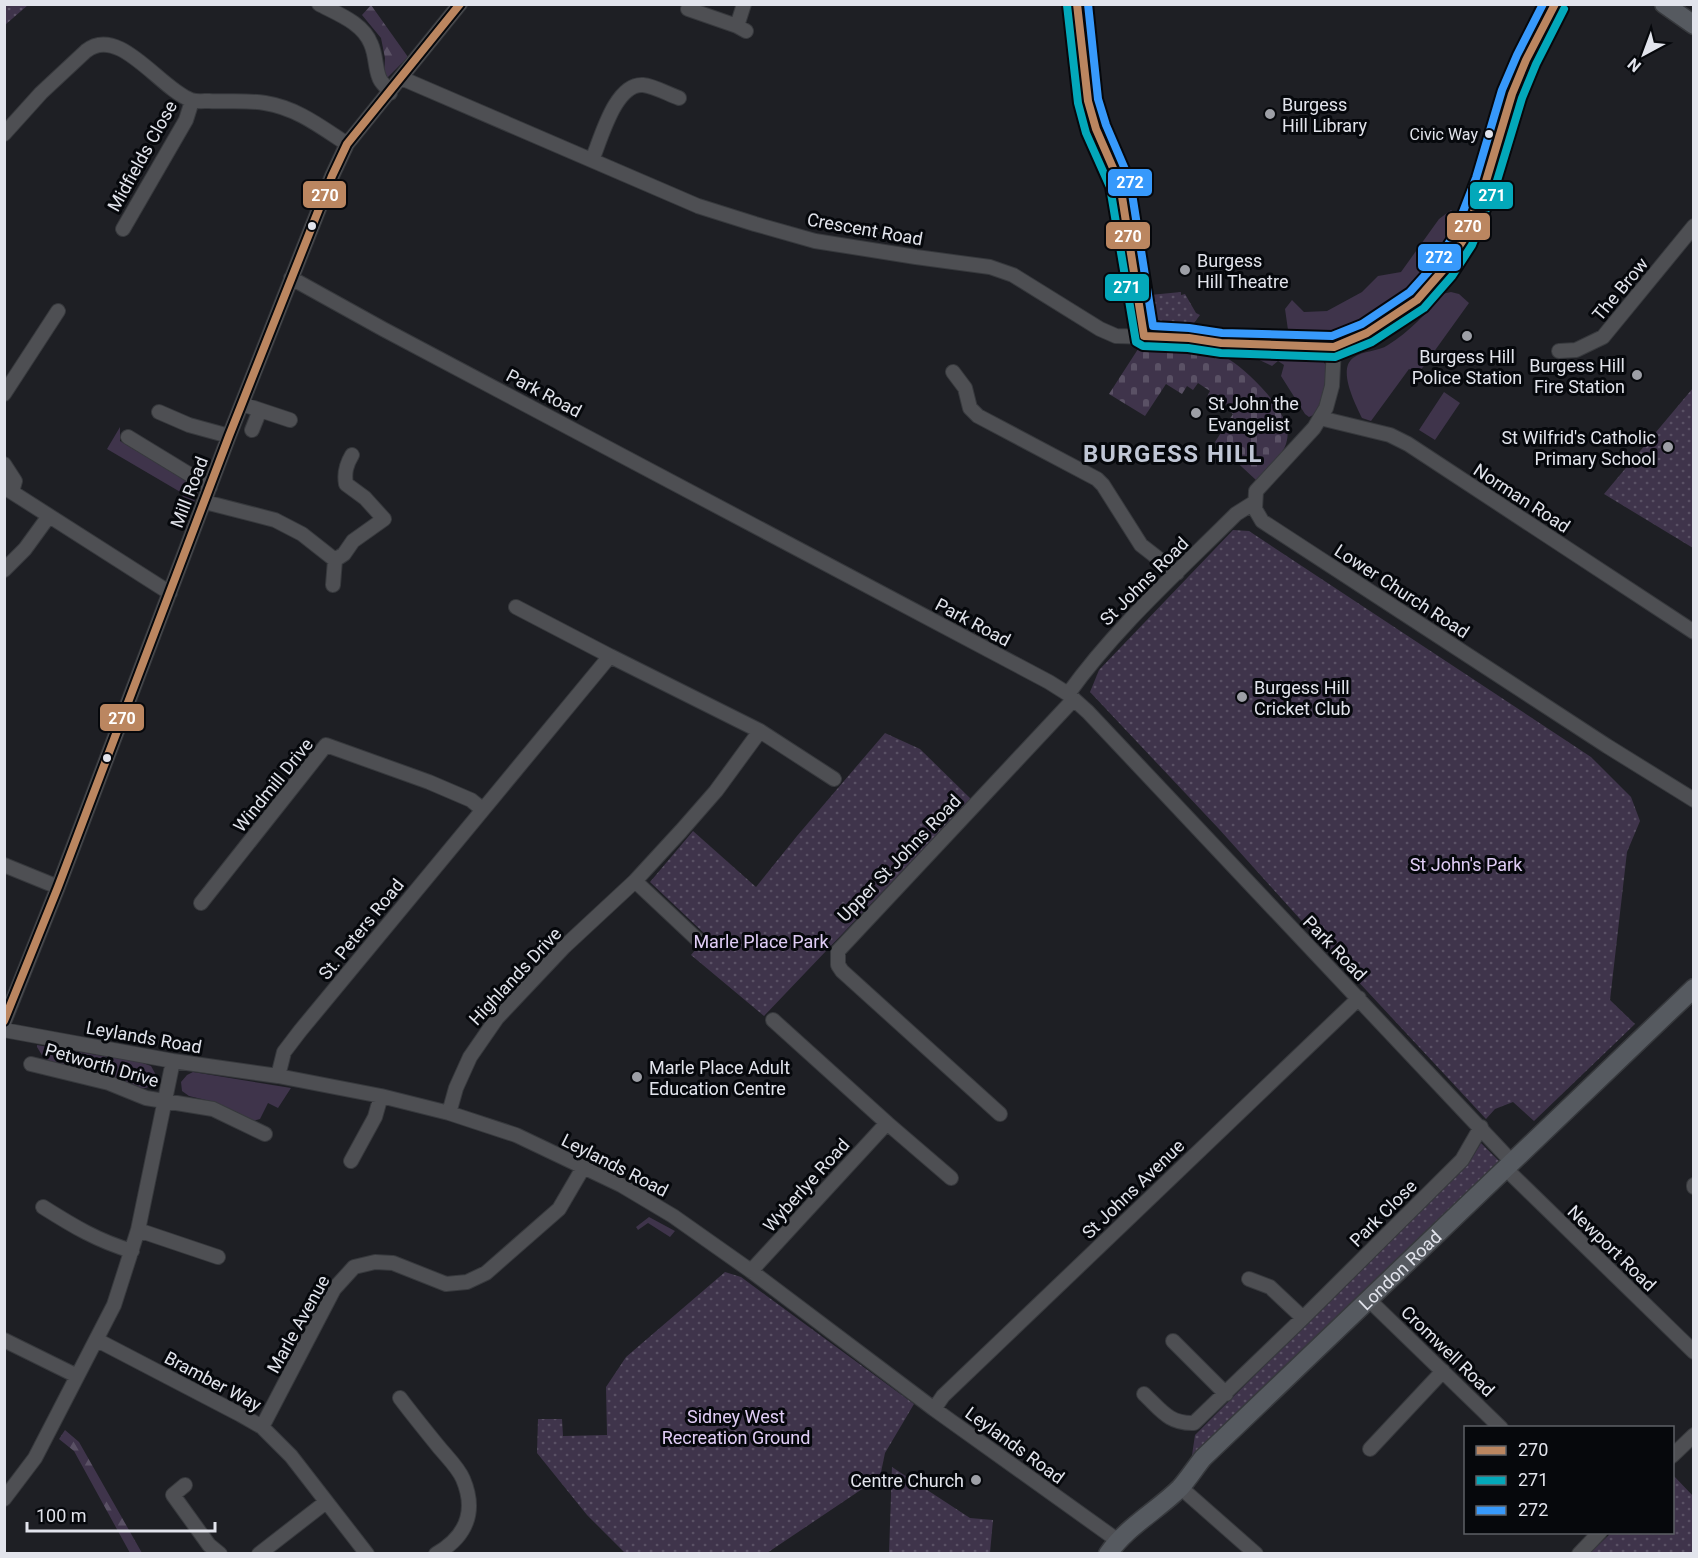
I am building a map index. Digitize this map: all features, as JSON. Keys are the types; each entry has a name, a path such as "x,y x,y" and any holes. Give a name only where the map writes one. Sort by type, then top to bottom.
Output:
{"main road":[{"path":"1668,6 1694,26"},
{"name":"London Road","path":"1113,1547 1180,1488 1203,1458 1694,988"}],"street":[{"path":"319,4 344,17 368,38 379,76 390,93"},
{"path":"688,9 741,28 744,4"},
{"path":"1077,4 1088,101 1096,129 1120,184 1144,336"},
{"path":"1255,502 1256,491 1314,428 1326,408 1332,386 1334,347 1367,333 1417,300 1444,269 1463,240 1486,181 1512,94 1526,60 1555,4"},
{"name":"Mill Road","path":"4,1022 58,887 229,436 347,144 390,93 453,7"},
{"path":"4,134 41,93 86,51 100,44 111,44 119,47 174,90 192,100 265,103 303,115 347,144"},
{"name":"Crescent Road","path":"401,78 698,206 814,241 990,267 1013,275 1100,329 1116,336 1334,347"},
{"path":"592,159 616,102 630,88 643,85 679,98"},
{"name":"Midfields Close","path":"123,228 186,120 192,100"},
{"name":"The Brow","path":"1559,351 1576,350 1603,337 1694,225"},
{"name":"Park Road","path":"291,278 1049,682 1071,696 1481,1127 1509,1165"},
{"path":"4,394 58,311"},
{"path":"953,372 965,388 970,408 978,416 1097,478 1141,546 1177,573"},
{"path":"242,404 290,420"},
{"path":"252,430 260,410"},
{"path":"159,412 189,425 229,436"},
{"name":"Norman Road","path":"1320,418 1390,435 1408,444 1694,632"},
{"path":"128,437 210,487"},
{"path":"335,560 344,554 353,541 390,521 346,484 344,474 352,455"},
{"path":"4,464 15,481 8,489 170,594"},
{"path":"205,502 275,520 302,534 335,560"},
{"name":"St Johns Road","path":"1071,696 1083,673 1118,633 1236,514 1255,502"},
{"name":"Lower Church Road","path":"1255,502 1255,509 1262,521 1607,746 1694,800"},
{"path":"4,570 25,549 49,516"},
{"path":"333,585 335,560"},
{"path":"516,607 760,731 834,779"},
{"name":"St. Peters Road","path":"278,1076 284,1052 610,656"},
{"name":"Upper St Johns Road","path":"1000,1114 842,970 838,964 838,951 1071,696"},
{"name":"Highlands Drive","path":"449,1113 456,1088 470,1057 497,1018 564,947 635,881 697,813 760,731"},
{"name":"Windmill Drive","path":"201,903 326,745 429,782 471,800 482,809"},
{"path":"4,865 58,887"},
{"path":"635,881 701,943"},
{"name":"St Johns Avenue","path":"934,1409 943,1396 1359,998"},
{"path":"773,1020 951,1178"},
{"name":"Leylands Road","path":"4,1030 172,1061 278,1076 381,1096 449,1113 516,1135 621,1185 673,1216 752,1271 1113,1547"},
{"name":"Petworth Drive","path":"4,1498 35,1458 114,1305 138,1230 172,1061"},
{"name":"Petworth Drive","path":"31,1064 110,1083 146,1098 213,1109 265,1134"},
{"path":"351,1161 375,1118 381,1096"},
{"name":"Wyberlye Road","path":"752,1271 887,1123"},
{"name":"Park Close","path":"1144,1394 1169,1419 1181,1424 1194,1423 1304,1318 1462,1160 1481,1127"},
{"name":"Newport Road","path":"1509,1165 1694,1353"},
{"name":"Marle Avenue","path":"262,1427 334,1289 354,1267 375,1262 393,1263 446,1284 467,1282 486,1273 559,1209 583,1168"},
{"path":"43,1207 79,1231 132,1251"},
{"path":"138,1230 218,1257"},
{"path":"1249,1279 1270,1287 1304,1318"},
{"name":"Cromwell Road","path":"1369,1300 1499,1426"},
{"path":"4,1340 77,1376"},
{"name":"Bramber Way","path":"97,1340 262,1427 291,1456 367,1554"},
{"path":"1173,1341 1226,1394"},
{"path":"1370,1449 1443,1371"},
{"path":"400,1398 463,1478 469,1499 468,1521 459,1536 451,1545 436,1554"},
{"path":"1674,1454 1694,1435"},
{"path":"185,1485 172,1495 209,1545 220,1554"},
{"path":"1180,1488 1256,1554"},
{"path":"259,1554 326,1502"},
{"path":"1579,1554 1599,1534"}],"green space":[{"path":"5,4 28,4 28,5 5,25"},
{"path":"371,5 408,57 387,78 384,76 385,58 381,38 362,15"},
{"path":"1451,210 1456,214 1451,233 1442,251 1415,284 1381,311 1340,331 1318,338 1298,336 1288,330 1285,309 1292,300 1304,312 1327,311 1362,292 1378,276 1401,272 1439,219"},
{"path":"1181,292 1181,295 1185,294 1196,313 1200,315 1191,327 1171,326 1154,318 1150,295"},
{"path":"1451,292 1459,294 1469,303 1418,374 1409,369 1371,421 1362,418 1349,388 1347,371 1349,363 1357,355 1384,347 1395,340 1417,322 1442,294"},
{"path":"1186,345 1220,355 1238,366 1268,395 1283,418 1287,430 1285,446 1279,457 1256,480 1215,442 1233,414 1226,409 1228,405 1223,403 1220,406 1207,397 1210,391 1198,383 1193,390 1187,386 1182,394 1166,384 1145,416 1109,394 1140,346"},
{"path":"1249,355 1313,356 1323,361 1327,370 1325,394 1314,414 1309,417 1305,414 1281,376 1284,365 1278,361 1272,366"},
{"name":"St Wilfrid's Catholic Primary School","path":"1693,388 1693,548 1604,494"},
{"path":"1444,392 1460,403 1435,440 1419,430"},
{"path":"120,427 120,441 200,488 193,504 183,499 182,493 107,449"},
{"name":"St John's Park","path":"1233,530 1249,531 1591,757 1631,797 1640,821 1627,852 1610,1000 1635,1024 1534,1121 1513,1102 1495,1109 1486,1119 1090,692 1099,670"},
{"name":"Marle Place Park","path":"885,733 920,749 971,799 764,1016 691,955 707,936 650,882 693,831 756,887"},
{"path":"37,1045 140,1062 151,1066 156,1075 154,1084 146,1088 137,1088 50,1061 43,1057"},
{"path":"193,1072 291,1088 278,1108 268,1103 260,1119 250,1122 214,1102 189,1096 182,1091 181,1082"},
{"path":"1481,1143 1502,1164 1191,1462 1195,1435 1472,1158"},
{"path":"649,1217 675,1231 670,1237 648,1223 638,1230 636,1227"},
{"name":"Sidney West Recreation Ground","path":"725,1272 741,1277 914,1404 885,1453 880,1477 767,1553 625,1553 587,1515 537,1453 538,1419 562,1419 563,1436 607,1435 606,1387 626,1357"},
{"path":"65,1430 79,1442 142,1553 130,1553 74,1451 59,1439"},
{"path":"892,1467 970,1518 993,1520 990,1553 889,1553"},
{"path":"1674,1476 1693,1496 1693,1553 1590,1553 1610,1534 1674,1534"}],"transit line":[{"name":"270","path":"4,1021 58,887 229,436 332,176 347,144 460,4"},
{"name":"270","path":"1077,4 1088,101 1096,129 1120,184 1144,336 1189,338 1221,343 1334,347 1367,333 1417,300 1444,269 1463,240 1486,181 1512,94 1526,60 1555,4"},
{"name":"272","path":"1088,4 1098,99 1106,125 1130,181 1153,326 1222,333 1332,336 1362,324 1410,292 1436,263 1454,235 1476,178 1502,90 1543,4"},
{"name":"271","path":"1067,5 1078,103 1086,133 1110,187 1136,342 1143,346 1188,348 1221,353 1335,357 1372,342 1424,308 1452,276 1472,245 1496,184 1522,98 1536,64 1564,9"}],"place":[{"name":"Burgess Hill Library","path":"1270,114"},
{"name":"Civic Way","path":"1489,134"},
{"name":"Burgess Hill Theatre","path":"1185,270"},
{"name":"Burgess Hill Police Station","path":"1467,336"},
{"name":"Burgess Hill Fire Station","path":"1637,375"},
{"name":"St John the Evangelist","path":"1196,413"},
{"name":"St Wilfrid's Catholic Primary School","path":"1668,447"},
{"name":"Burgess Hill Cricket Club","path":"1242,697"},
{"name":"Marle Place Adult Education Centre","path":"637,1077"},
{"name":"Centre Church","path":"976,1480"}],"district":[{"name":"BURGESS HILL","path":"1173,454"}]}
